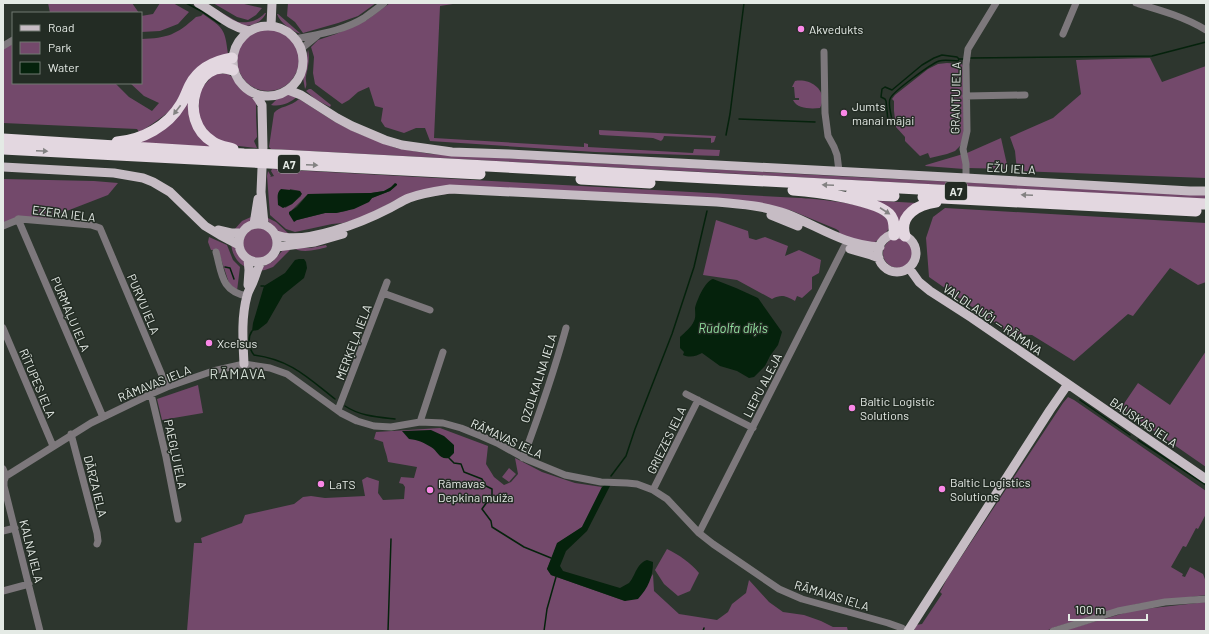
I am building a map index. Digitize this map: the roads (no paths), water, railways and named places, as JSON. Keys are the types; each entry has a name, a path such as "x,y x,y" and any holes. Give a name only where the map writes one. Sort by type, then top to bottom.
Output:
{"highway":[{"path":"98,146 107,143 127,141 154,131 165,123 177,110 194,79 202,69 219,60 232,58"},
{"path":"233,70 226,67 220,68 210,72 202,80 194,94 192,106 193,115 198,127 205,137 220,146 238,150 244,154"},
{"name":"A7","path":"3,139 244,154 1206,204"},
{"name":"A7","path":"3,149 1206,212"},
{"path":"821,193 860,201 882,209 892,217 899,235"},
{"path":"899,235 909,214 923,204 959,200"}],"main road":[{"path":"198,3 227,23 235,27 249,30"},
{"path":"271,26 272,3"},
{"path":"227,23 238,41"},
{"path":"271,26 284,30 295,39 301,49 303,59 298,79 288,90 273,96 260,95 246,89 233,70 232,58 238,41 249,30 258,27 271,26"},
{"path":"298,79 304,92 315,104"},
{"name":"EŽU IELA","path":"288,90 301,95 352,126 385,140 402,145 452,152 1206,191"},
{"path":"254,93 262,106 263,148"},
{"path":"263,124 268,106 273,96"},
{"path":"3,167 114,173 143,178 170,192 179,199 205,226 240,245"},
{"path":"262,168 261,192 264,224"},
{"path":"261,262 248,259 243,254 240,245 242,233 254,224 264,224 276,235 283,238 290,239 316,236 345,227 414,196 450,189 703,201 754,206 780,212 847,242 880,247"},
{"path":"254,224 258,199 261,192"},
{"path":"740,205 797,225 844,247 879,258"},
{"path":"277,247 315,242 340,235 362,226 389,208"},
{"path":"211,229 231,233 242,233"},
{"path":"248,294 256,271 261,262 271,257 275,253 277,247 276,235"},
{"path":"899,235 913,242 916,249 916,258 909,268 904,271 893,272 883,266 879,258 880,247 884,240 899,235"},
{"path":"244,364 243,324 248,294 248,259"},
{"name":"VALDLAUČI — RĀMAVA","path":"909,268 919,282 1068,384"},
{"path":"907,631 1068,384"},
{"name":"BAUSKAS IELA","path":"1068,384 1206,479"}],"street":[{"path":"295,39 318,35 341,28 358,21 384,3"},
{"name":"GRANTU IELA","path":"966,178 966,164 963,149 966,131 966,64 968,49 996,3"},
{"path":"1063,34 1076,3"},
{"path":"1136,3 1165,12 1198,25 1206,30"},
{"path":"301,49 318,35"},
{"path":"3,46 12,41"},
{"path":"824,52 824,113 828,136 837,156 839,171"},
{"path":"966,96 1025,95"},
{"name":"EZERA IELA","path":"3,226 20,219 100,228"},
{"name":"PURMAĻU IELA","path":"18,220 103,417"},
{"name":"PURVU IELA","path":"100,228 167,387"},
{"name":"LIEPU ALEJA","path":"699,533 844,247"},
{"path":"216,252 223,278 228,286 235,293 248,294"},
{"name":"MERĶEĻA IELA","path":"338,410 387,282"},
{"path":"384,293 430,310"},
{"name":"RĪTUPES IELA","path":"3,328 53,446"},
{"name":"OZOLKALNA IELA","path":"523,458 552,375 566,328"},
{"path":"420,422 443,352"},
{"name":"RĀMAVAS IELA","path":"5,477 71,434 167,387 213,371 244,364 270,368 287,374 338,410 357,421 374,426 391,427 420,422 443,423 461,428 498,444 523,458 565,475 601,482 627,482 653,490 667,499 699,533 779,590 802,599 888,623 907,631"},
{"name":"PAEGĻU IELA","path":"151,394 178,518"},
{"name":"GRIEZES IELA","path":"686,394 752,428"},
{"name":"GRIEZES IELA","path":"653,490 698,400"},
{"name":"DĀRZA IELA","path":"71,434 97,533 97,544"},
{"path":"3,469 5,477"},
{"name":"KALNA IELA","path":"5,477 4,486 40,631"},
{"path":"3,531 15,528"},
{"path":"3,591 29,584"},
{"path":"1053,631 1139,606 1165,602 1206,599"}],"water":[{"path":"395,183 397,185 390,191 372,198 369,202 354,209 336,213 325,213 294,222 289,214 289,212 297,207 308,194 371,193 384,191"},
{"path":"281,189 300,191 302,194 292,204 283,208 278,205 278,194"},
{"path":"304,259 306,262 307,268 304,278 283,295 267,323 258,330 252,331 264,286 285,273 295,260"},
{"name":"Rūdolfa dīķis","path":"713,279 758,298 782,332 778,345 765,366 754,377 749,378 737,371 720,366 702,353 693,356 683,355 684,352 680,348 680,337 690,328 694,321 695,308 699,296 707,283"},
{"path":"431,430 444,436 454,445 454,453 449,458 443,458 423,443 409,439 402,431"},
{"path":"607,483 611,484 587,531 566,551 560,566 563,571 620,588 629,583 638,567 643,562 647,560 653,562 649,582 645,591 638,599 625,601 551,575 547,569 557,543 582,527 602,487"}],"waterway":[{"path":"186,3 220,24"},
{"path":"726,135 744,3"},
{"path":"970,58 1152,56 1206,42"},
{"path":"959,59 957,57 942,55 934,58 922,65 892,90 885,87 882,89 881,97 886,101 888,121 890,122 892,120 889,101 892,95 904,85 939,61 958,61 959,59 964,59"},
{"path":"739,119 815,122"},
{"path":"611,476 626,456 672,334 694,267 707,211"},
{"path":"225,267 230,268 234,279"},
{"path":"252,331 250,334 249,343 254,355 267,357 289,365 335,399"},
{"path":"1080,400 1130,435"},
{"path":"345,406 363,414 395,419"},
{"path":"1138,440 1206,485"},
{"path":"449,458 454,463 461,464 464,472 482,479 486,486 492,489 492,495 482,509 491,521 492,527 524,547 551,558"},
{"path":"388,631 391,539"},
{"path":"544,631 547,609 556,577"}],"place":[{"name":"Akvedukts","path":"801,29"},
{"name":"Jumts manai mājai","path":"844,113"},
{"name":"Xcelsus","path":"209,343"},
{"name":"Baltic Logistic Solutions","path":"852,408"},
{"name":"LaTS","path":"321,484"},
{"name":"Baltic Logistics Solutions","path":"942,489"},
{"name":"Rāmavas Depkina muiža","path":"430,490"}],"district":[{"name":"RĀMAVA","path":"238,373"}]}
